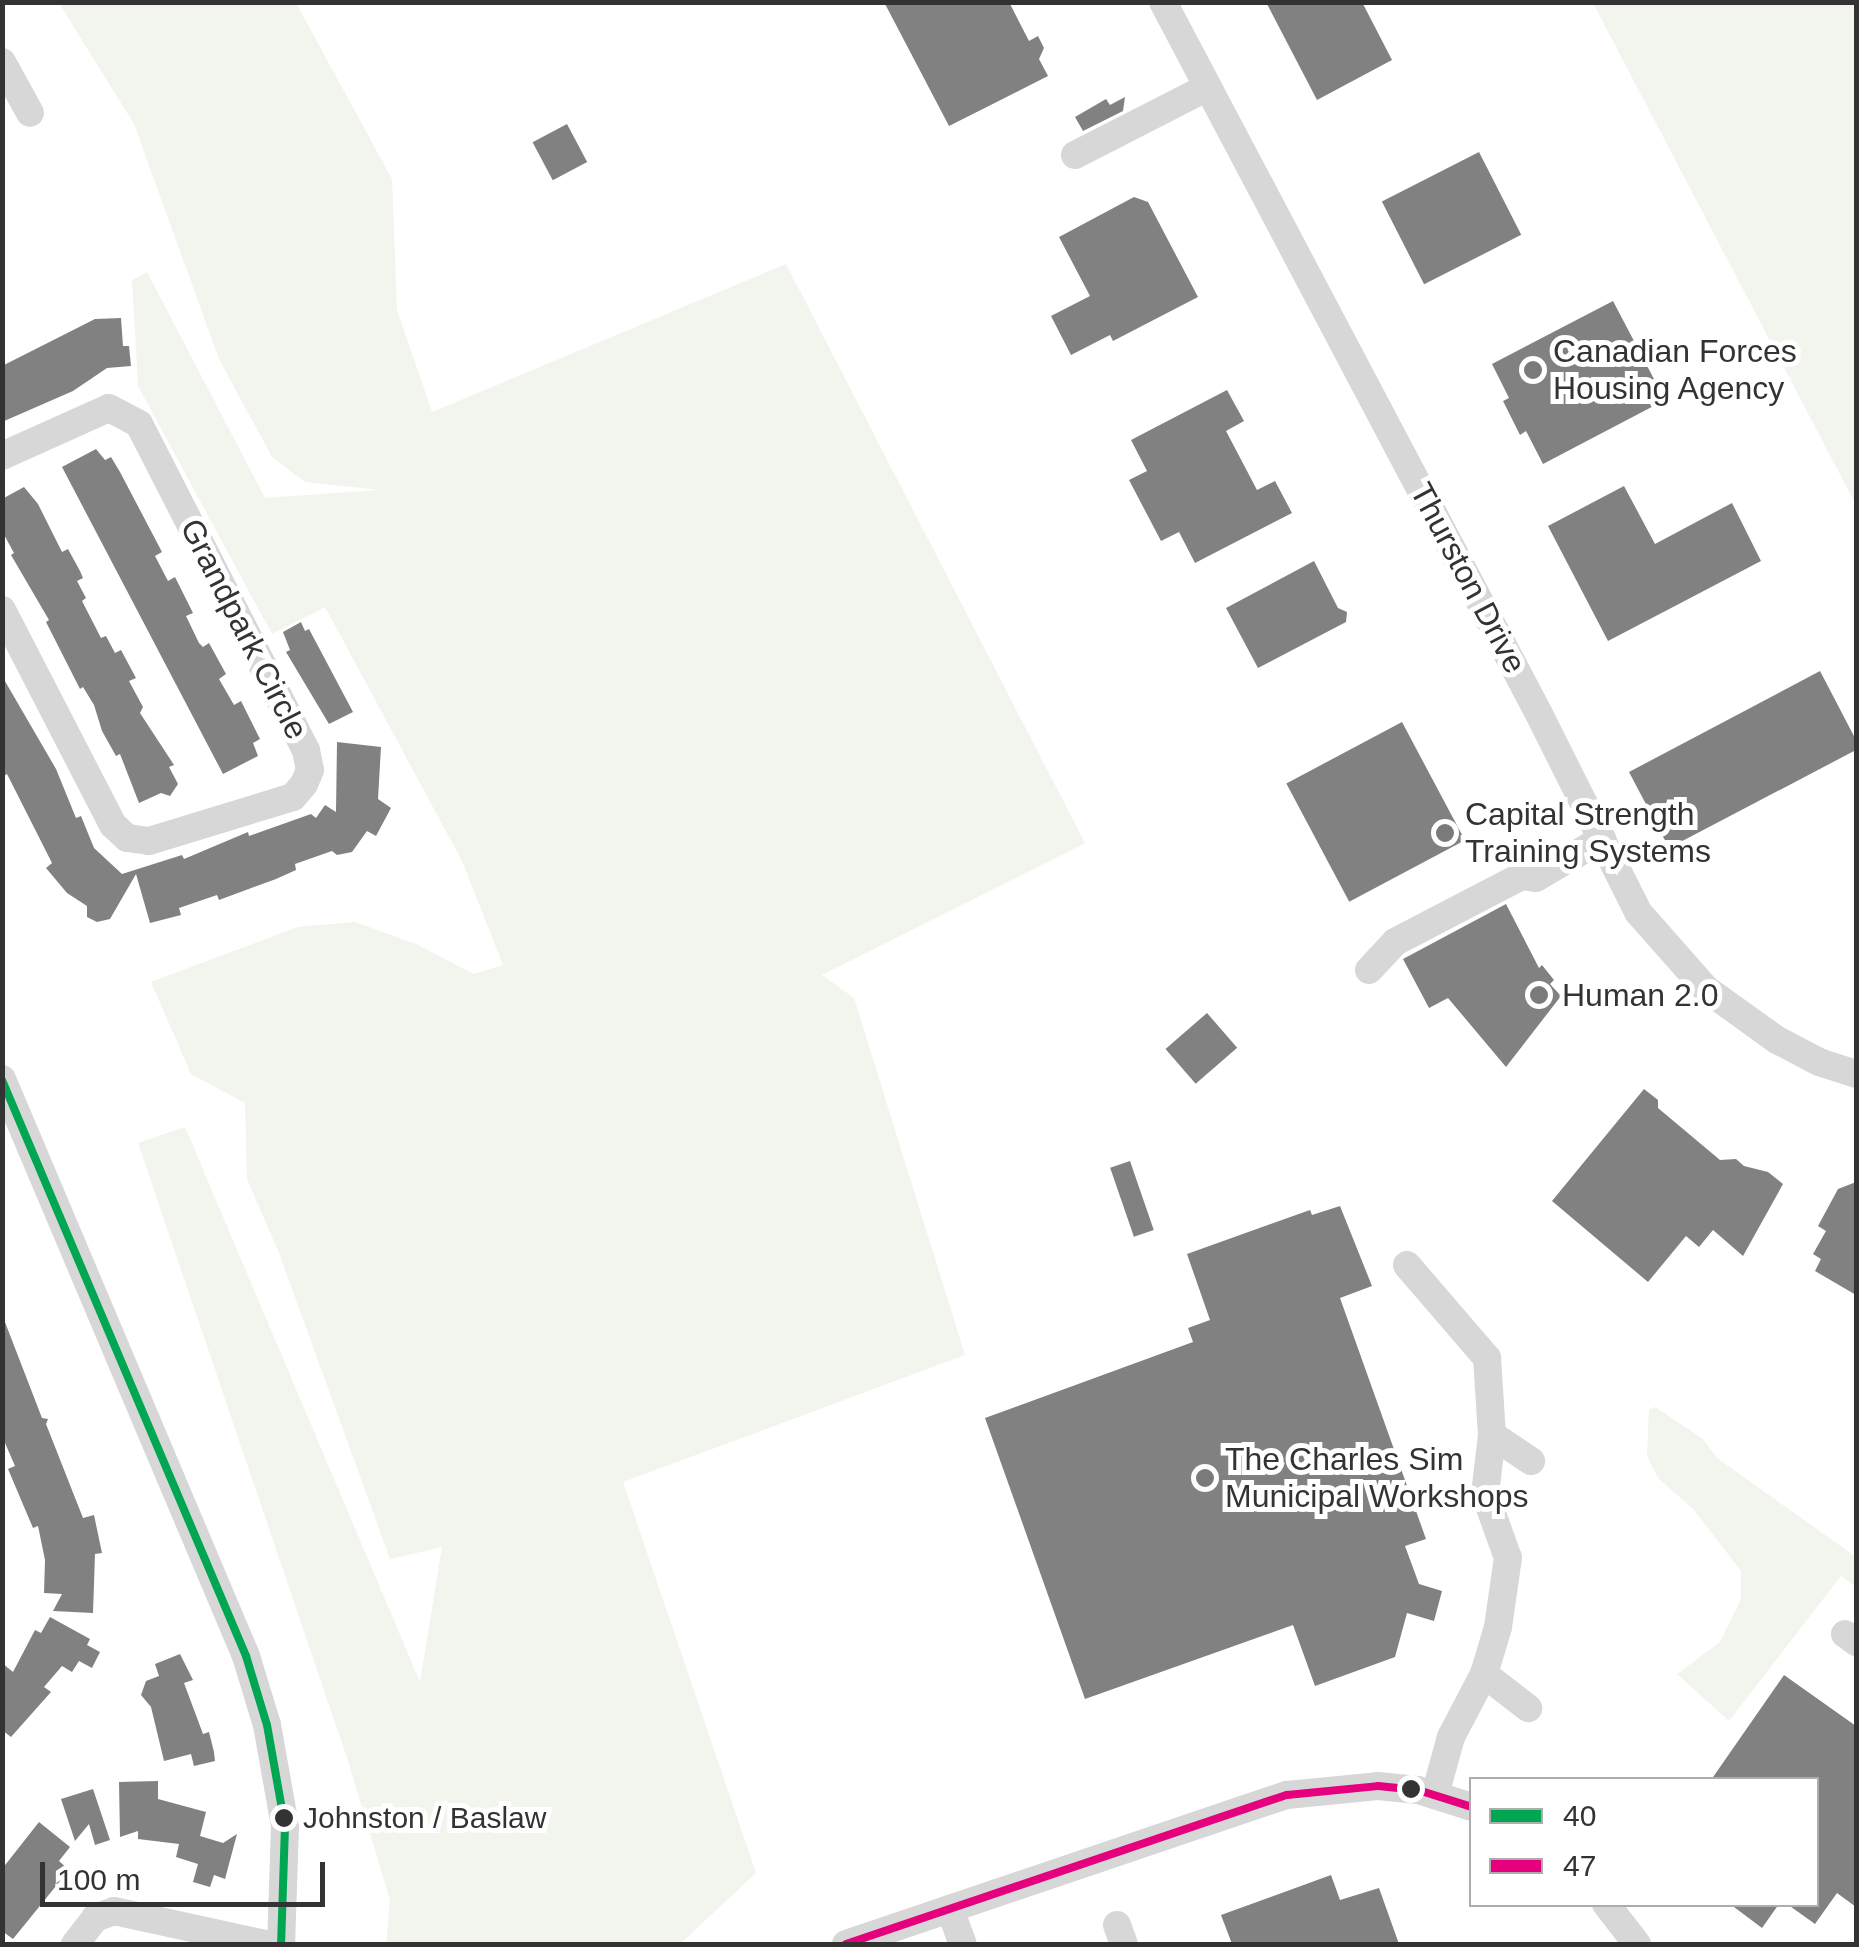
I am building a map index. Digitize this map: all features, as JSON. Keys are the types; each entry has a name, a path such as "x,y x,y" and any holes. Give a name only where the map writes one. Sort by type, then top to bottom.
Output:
{"street":[{"name":"Thurston Drive","path":"1162,2 1638,912 1706,989 1777,1040 1819,1062 1856,1074"},
{"path":"3,63 30,113"},
{"path":"1075,155 1208,87"},
{"name":"Grandpark Circle","path":"2,456 109,408 139,424 306,750 310,770 304,784 293,796 149,841 127,838 114,825 2,610"},
{"path":"1369,970 1395,942 1522,876 1536,878 1602,839"},
{"path":"2,1080 246,1656 267,1725 284,1826 281,1944"},
{"path":"1408,1265 1487,1358 1492,1435 1486,1494 1508,1558 1498,1627 1484,1674 1451,1737 1435,1795"},
{"path":"1492,1435 1531,1461"},
{"path":"1484,1674 1528,1708"},
{"path":"846,1944 1287,1795 1378,1786 1469,1805"},
{"path":"1608,1907 1637,1944"},
{"path":"950,1908 963,1944"},
{"path":"75,1944 96,1918 114,1911 265,1944"}],"shaded area":[{"path":"59,3 296,3 392,179 397,310 432,412 786,264 1085,843 822,975 854,998 965,1355 623,1482 756,1873 680,1944 386,1944 390,1900 348,1761 138,1143 185,1127 420,1682 442,1547 390,1559 279,1253 247,1179 245,1103 191,1074 151,982 298,927 355,922 416,944 474,974 503,965 462,861 325,607 272,634 138,386 132,280 147,272 265,498 380,490 305,482 272,457 219,359 134,124"},
{"path":"1593,3 1856,3 1856,505"},
{"path":"1655,1407 1703,1439 1717,1458 1856,1557 1856,1587 1841,1576 1729,1721 1677,1674 1720,1642 1741,1599 1741,1571 1694,1510 1658,1478 1647,1456 1649,1410"}],"building":[{"path":"884,2 1009,2 1029,41 1038,36 1044,48 1039,59 1048,76 949,126"},
{"path":"1266,2 1362,2 1392,60 1317,100"},
{"path":"1125,97 1123,111 1083,131 1075,117 1106,99 1110,105"},
{"path":"567,124 587,162 553,180 533,142"},
{"path":"1479,152 1521,235 1424,284 1382,201"},
{"path":"1134,197 1148,202 1198,297 1113,341 1110,335 1071,355 1051,316 1090,296 1059,237"},
{"path":"1613,301 1665,400 1543,464 1526,431 1520,435 1503,401 1509,398 1492,364"},
{"path":"121,318 123,346 129,346 131,366 107,368 73,391 2,422 2,366 95,319"},
{"path":"1227,390 1244,421 1226,431 1257,490 1275,481 1292,513 1195,563 1179,532 1161,541 1129,480 1147,471 1131,440"},
{"path":"96,449 105,460 111,457 120,472 162,552 155,556 168,581 175,577 193,613 186,616 199,643 203,647 209,643 226,674 219,679 234,705 241,701 260,739 253,743 258,756 223,774 62,467"},
{"path":"1624,486 1655,544 1732,503 1761,561 1608,641 1548,526"},
{"path":"24,487 38,504 62,552 68,549 80,571 83,578 77,581 86,598 82,601 101,638 106,636 115,653 121,650 136,678 129,681 143,707 140,713 174,765 169,767 178,784 170,796 161,793 139,803 120,754 116,756 102,731 94,705 83,687 80,689 46,622 49,620 11,555 14,553 2,531 2,499"},
{"path":"1314,561 1338,608 1347,612 1346,622 1258,668 1226,608"},
{"path":"301,622 305,631 309,629 353,712 329,724 286,652 290,650 283,632"},
{"path":"1820,671 1856,740 1856,750 1669,848 1629,772"},
{"path":"2,676 56,769 76,818 81,816 94,848 122,874 182,855 184,859 248,832 249,836 311,814 316,818 325,805 336,812 337,742 381,747 378,799 391,808 376,836 367,831 352,852 337,855 332,851 295,864 296,870 276,879 219,900 217,895 179,908 181,915 150,923 136,874 110,919 97,922 87,917 87,906 67,893 46,868 52,863 7,774 2,777"},
{"path":"1402,722 1465,840 1349,902 1286,784"},
{"path":"1506,904 1539,968 1542,965 1554,980 1550,984 1561,996 1506,1067 1448,998 1429,1008 1403,959"},
{"path":"1207,1013 1237,1048 1196,1084 1165,1049"},
{"path":"1644,1089 1658,1100 1658,1108 1720,1160 1736,1159 1744,1166 1768,1172 1783,1184 1743,1256 1713,1230 1699,1247 1686,1236 1648,1282 1552,1201"},
{"path":"1130,1161 1154,1230 1134,1237 1110,1168"},
{"path":"1856,1182 1856,1295 1815,1271 1821,1259 1813,1254 1826,1231 1818,1226 1838,1189"},
{"name":"The Charles Sim Municipal Workshops","path":"1340,1206 1372,1286 1340,1298 1426,1539 1405,1546 1419,1584 1442,1591 1434,1621 1407,1613 1395,1657 1315,1686 1293,1625 1085,1699 985,1418 1193,1342 1188,1328 1210,1320 1187,1254 1310,1210 1312,1215"},
{"path":"3,1317 42,1418 48,1419 46,1424 83,1518 94,1515 102,1553 95,1554 93,1613 53,1611 62,1594 44,1593 45,1560 38,1526 33,1528 8,1469 15,1466 2,1436"},
{"path":"50,1617 90,1639 87,1645 100,1652 92,1668 79,1661 72,1672 62,1666 44,1687 51,1692 11,1737 2,1730 2,1663 13,1672 35,1630 41,1633"},
{"path":"180,1654 193,1680 184,1683 203,1734 209,1732 214,1752 215,1761 194,1766 191,1754 164,1761 151,1707 141,1695 146,1681 159,1676 155,1664"},
{"path":"1784,1675 1856,1726 1856,1907 1837,1893 1815,1924 1791,1907 1819,1907 1819,1777 1713,1777"},
{"path":"158,1781 158,1799 206,1812 200,1836 223,1843 237,1834 225,1879 214,1875 210,1887 193,1882 198,1864 176,1857 179,1844 138,1839 138,1831 120,1837 119,1782"},
{"path":"93,1789 110,1840 95,1845 89,1824 75,1841 61,1799"},
{"path":"39,1822 70,1847 59,1861 69,1870 13,1939 2,1931 2,1869"},
{"path":"1331,1875 1340,1900 1379,1888 1399,1944 1232,1944 1221,1915"},
{"path":"1734,1907 1777,1907 1762,1928"}],"transit line":[{"name":"40","path":"2,1080 246,1656 267,1725 285,1826 281,1944"},
{"name":"47","path":"846,1944 1287,1795 1378,1786 1418,1790 1469,1806"}],"place":[{"name":"Canadian Forces Housing Agency","path":"1533,370"},
{"name":"Capital Strength Training Systems","path":"1445,833"},
{"name":"Human 2.0","path":"1539,995"},
{"name":"The Charles Sim Municipal Workshops","path":"1205,1478"},
{"name":"Johnston / Baslaw","path":"284,1818"}]}
